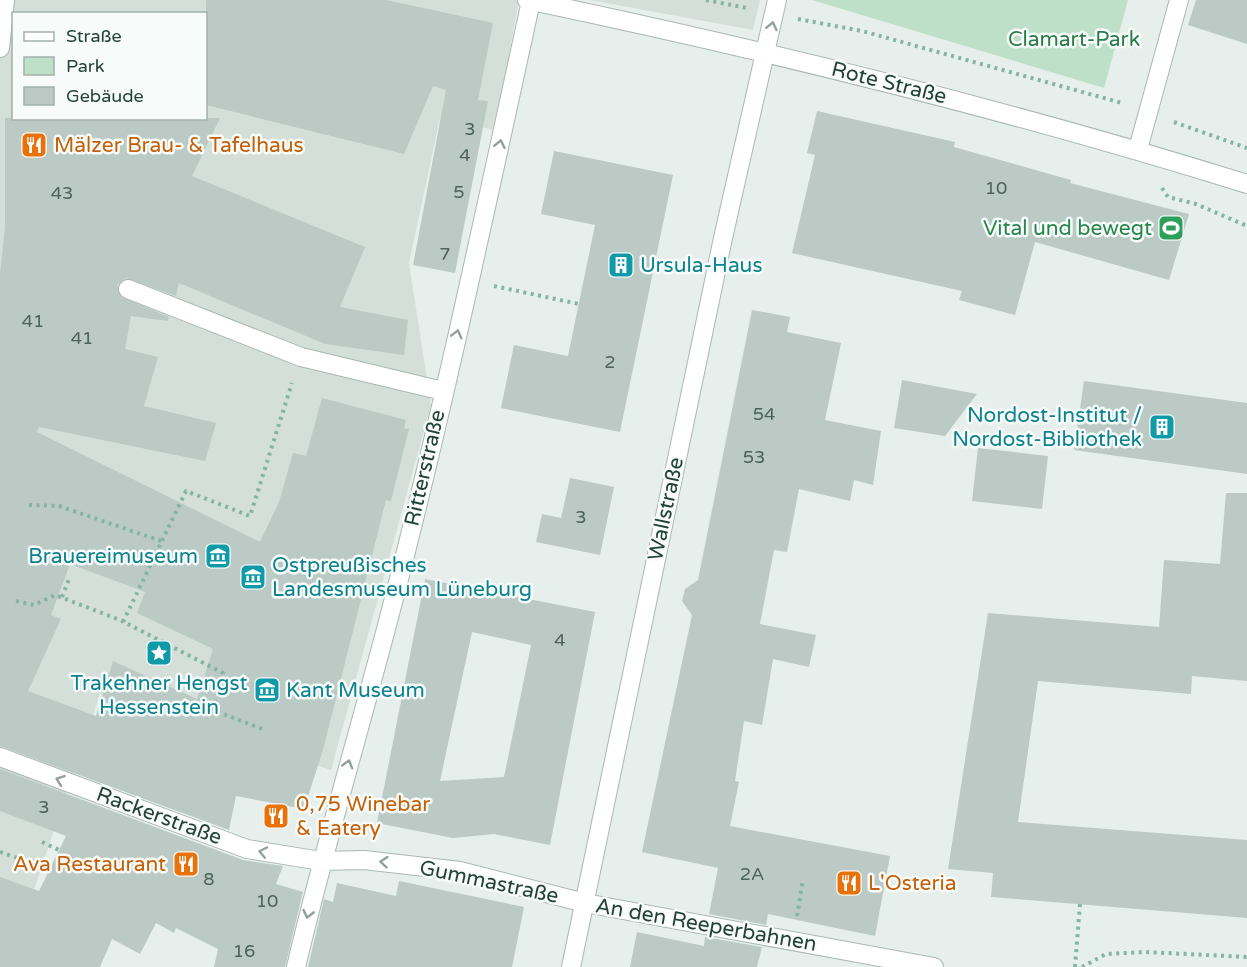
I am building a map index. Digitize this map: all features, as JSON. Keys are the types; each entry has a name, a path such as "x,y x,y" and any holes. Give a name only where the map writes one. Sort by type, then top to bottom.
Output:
{"street":[{"path":"0,48 5,0"},
{"name":"Rote Straße","path":"529,0 907,87 1137,150 1247,184"},
{"name":"Ritterstraße","path":"296,967 321,861 386,628 470,281 529,0"},
{"path":"1137,150 1179,0"},
{"name":"Wallstraße","path":"571,967 718,260 776,7"},
{"path":"129,289 301,357 443,390"},
{"name":"Rackerstraße","path":"0,758 247,849 321,861"},
{"name":"Gummastraße","path":"321,861 364,860 460,871 585,903"},
{"name":"An den Reeperbahnen","path":"585,903 793,941 856,960 934,967"}],"path":[{"path":"706,0 776,7 1113,100 1247,148"},
{"path":"1236,222 1247,229"},
{"path":"470,281 579,304"},
{"path":"123,622 186,491 250,516 301,357"},
{"path":"29,506 59,506 161,541"},
{"path":"62,597 69,579"},
{"path":"16,601 34,605 56,595 62,597 123,622 223,673 213,710 265,730"},
{"path":"42,842 58,850"},
{"path":"0,852 32,863"},
{"path":"793,941 803,879"},
{"path":"1075,967 1080,904"},
{"path":"1082,967 1106,954 1146,952 1247,957"}],"shaded area":[{"path":"0,0 519,0 495,130 440,118 409,263 431,405 331,770 100,694 8,967 0,967"},
{"path":"590,0 760,0 753,30"}],"green space":[{"name":"Clamart-Park","path":"812,0 1128,0 1104,88"}],"building":[{"path":"206,0 386,0 493,23 478,100 488,101 455,273 413,265 446,90 433,86 404,154 207,105"},
{"path":"1196,0 1247,0 1247,44 1188,25"},
{"path":"817,111 955,142 954,147 1071,180 1070,183 1189,214 1169,280 1035,242 1015,315 959,300 962,291 792,253 815,155 807,153"},
{"path":"5,118 12,118 12,120 207,120 207,118 220,118 192,176 365,247 340,307 408,320 404,355 325,344 179,283 176,296 126,278 117,285 120,296 169,317 168,321 131,316 125,349 158,357 144,406 216,423 205,461 39,427 37,432 260,542 279,502 293,453 306,456 322,398 406,420 404,428 409,429 391,501 386,500 323,750 304,809 236,796 229,830 0,746 0,274 5,227","holes":["70,564 145,592 137,613 213,649 197,699 113,661 96,716 28,691 61,619 51,615"]},
{"name":"Ursula-Haus","path":"554,151 673,175 620,432 501,408 514,345 568,356 595,225 541,214"},
{"path":"752,310 790,317 787,332 841,343 825,420 881,431 873,485 854,480 850,501 799,489 787,552 774,550 760,624 816,635 809,667 773,659 762,725 744,721 735,781 739,782 730,826 890,856 875,936 768,914 766,925 709,914 718,868 642,852 692,615 682,601 685,589 698,580"},
{"path":"902,380 977,394 945,436 894,428"},
{"name":"Nordost-Institut / Nordost-Bibliothek","path":"1084,381 1247,403 1247,474 1074,450"},
{"path":"978,448 1048,456 1042,509 972,501"},
{"path":"570,478 614,487 600,555 536,542 542,514 561,518"},
{"path":"1226,493 1247,493 1247,681 1192,676 1191,694 1038,681 1018,822 1247,840 1247,918 991,897 993,873 948,869 988,613 1159,627 1164,560 1220,564"},
{"path":"425,579 595,612 550,845 494,834 453,838 377,823","holes":["472,632 531,645 504,777 440,781"]},
{"path":"0,769 243,860 283,866 276,884 303,892 285,967 214,967 218,949 176,928 174,933 156,923 140,954 112,939 100,967 0,967 0,877 39,891 66,836 0,811"},
{"path":"399,881 524,907 512,967 308,967 324,899 333,902 337,883 396,896"},
{"path":"637,932 704,946 705,937 762,947 757,967 630,967"}],"place":[{"name":"Mälzer Brau- & Tafelhaus","path":"34,145"},
{"name":"Vital und bewegt","path":"1171,228"},
{"name":"Ursula-Haus","path":"621,265"},
{"name":"Nordost-Institut / Nordost-Bibliothek","path":"1162,427"},
{"name":"Brauereimuseum","path":"218,556"},
{"name":"Ostpreußisches Landesmuseum Lüneburg","path":"253,577"},
{"name":"Trakehner Hengst Hessenstein","path":"159,653"},
{"name":"Kant Museum","path":"267,690"},
{"name":"0,75 Winebar & Eatery","path":"276,816"},
{"name":"Ava Restaurant","path":"186,864"},
{"name":"L'Osteria","path":"849,883"}]}
